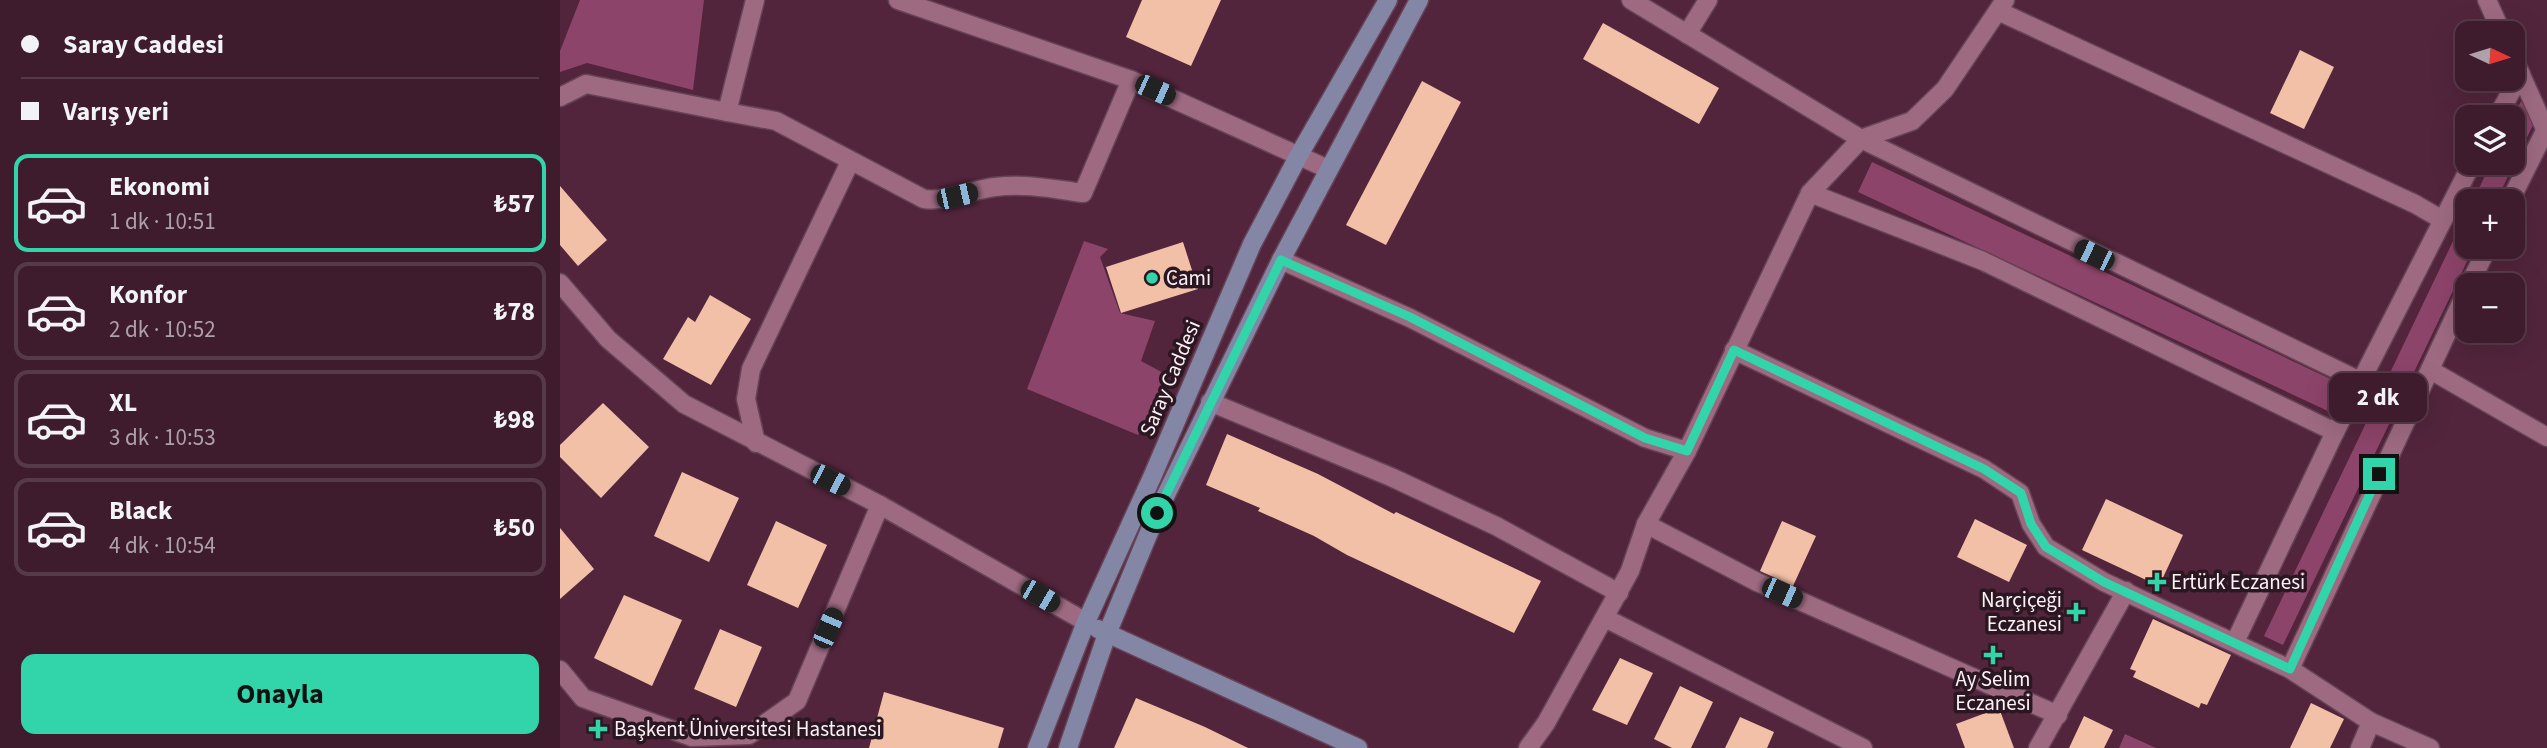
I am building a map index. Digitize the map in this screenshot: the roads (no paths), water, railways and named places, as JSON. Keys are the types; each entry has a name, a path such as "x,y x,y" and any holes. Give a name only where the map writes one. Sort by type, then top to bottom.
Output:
{"street":[{"path":"727,111 755,0"},
{"path":"898,0 1131,80 1328,169"},
{"name":"Saray Caddesi","path":"1037,748 1086,622 1153,475 1252,244 1299,155 1388,0"},
{"name":"Saray Caddesi","path":"1068,748 1107,634 1157,513 1281,260 1419,0"},
{"path":"1631,0 1861,139 2360,381"},
{"path":"1687,34 1708,0"},
{"path":"2487,0 2497,21"},
{"path":"1528,748 1546,723 1619,593 1630,571 1646,524 1687,451 1810,193 1861,139 1912,121 1945,89 2002,6 2403,198 2441,219"},
{"path":"561,96 586,85 776,121 924,199 937,201 995,187 1034,187 1083,193 1131,80"},
{"path":"2516,189 2546,132 2525,83"},
{"path":"756,443 746,399 751,369 850,162"},
{"path":"2235,642 2360,381 2465,175"},
{"path":"1810,193 1983,261 2335,432"},
{"path":"1281,260 1410,317 1645,438 1687,451"},
{"path":"560,283 608,339 684,404 880,505 1107,634 1359,748"},
{"path":"2290,669 2455,317"},
{"path":"1734,350 1984,469 2021,493 2031,524 2046,547 2126,591 2290,669 2371,722 2409,743 2430,748"},
{"path":"2432,371 2547,437"},
{"path":"1210,402 1391,477 1496,526 1619,593"},
{"path":"560,670 583,698 692,737 749,735 797,701 880,505"},
{"path":"1646,524 1757,582 2058,715"},
{"path":"2038,748 2126,591"},
{"path":"1605,618 1863,748"},
{"path":"2360,748 2371,722"}],"place":[{"name":"Cami","path":"1152,278"},
{"name":"Ertürk Eczanesi","path":"2157,582"},
{"name":"Narçiçeği Eczanesi","path":"2076,612"},
{"name":"Ay Selim Eczanesi","path":"1993,655"},
{"name":"Başkent Üniversitesi Hastanesi","path":"598,729"}]}
